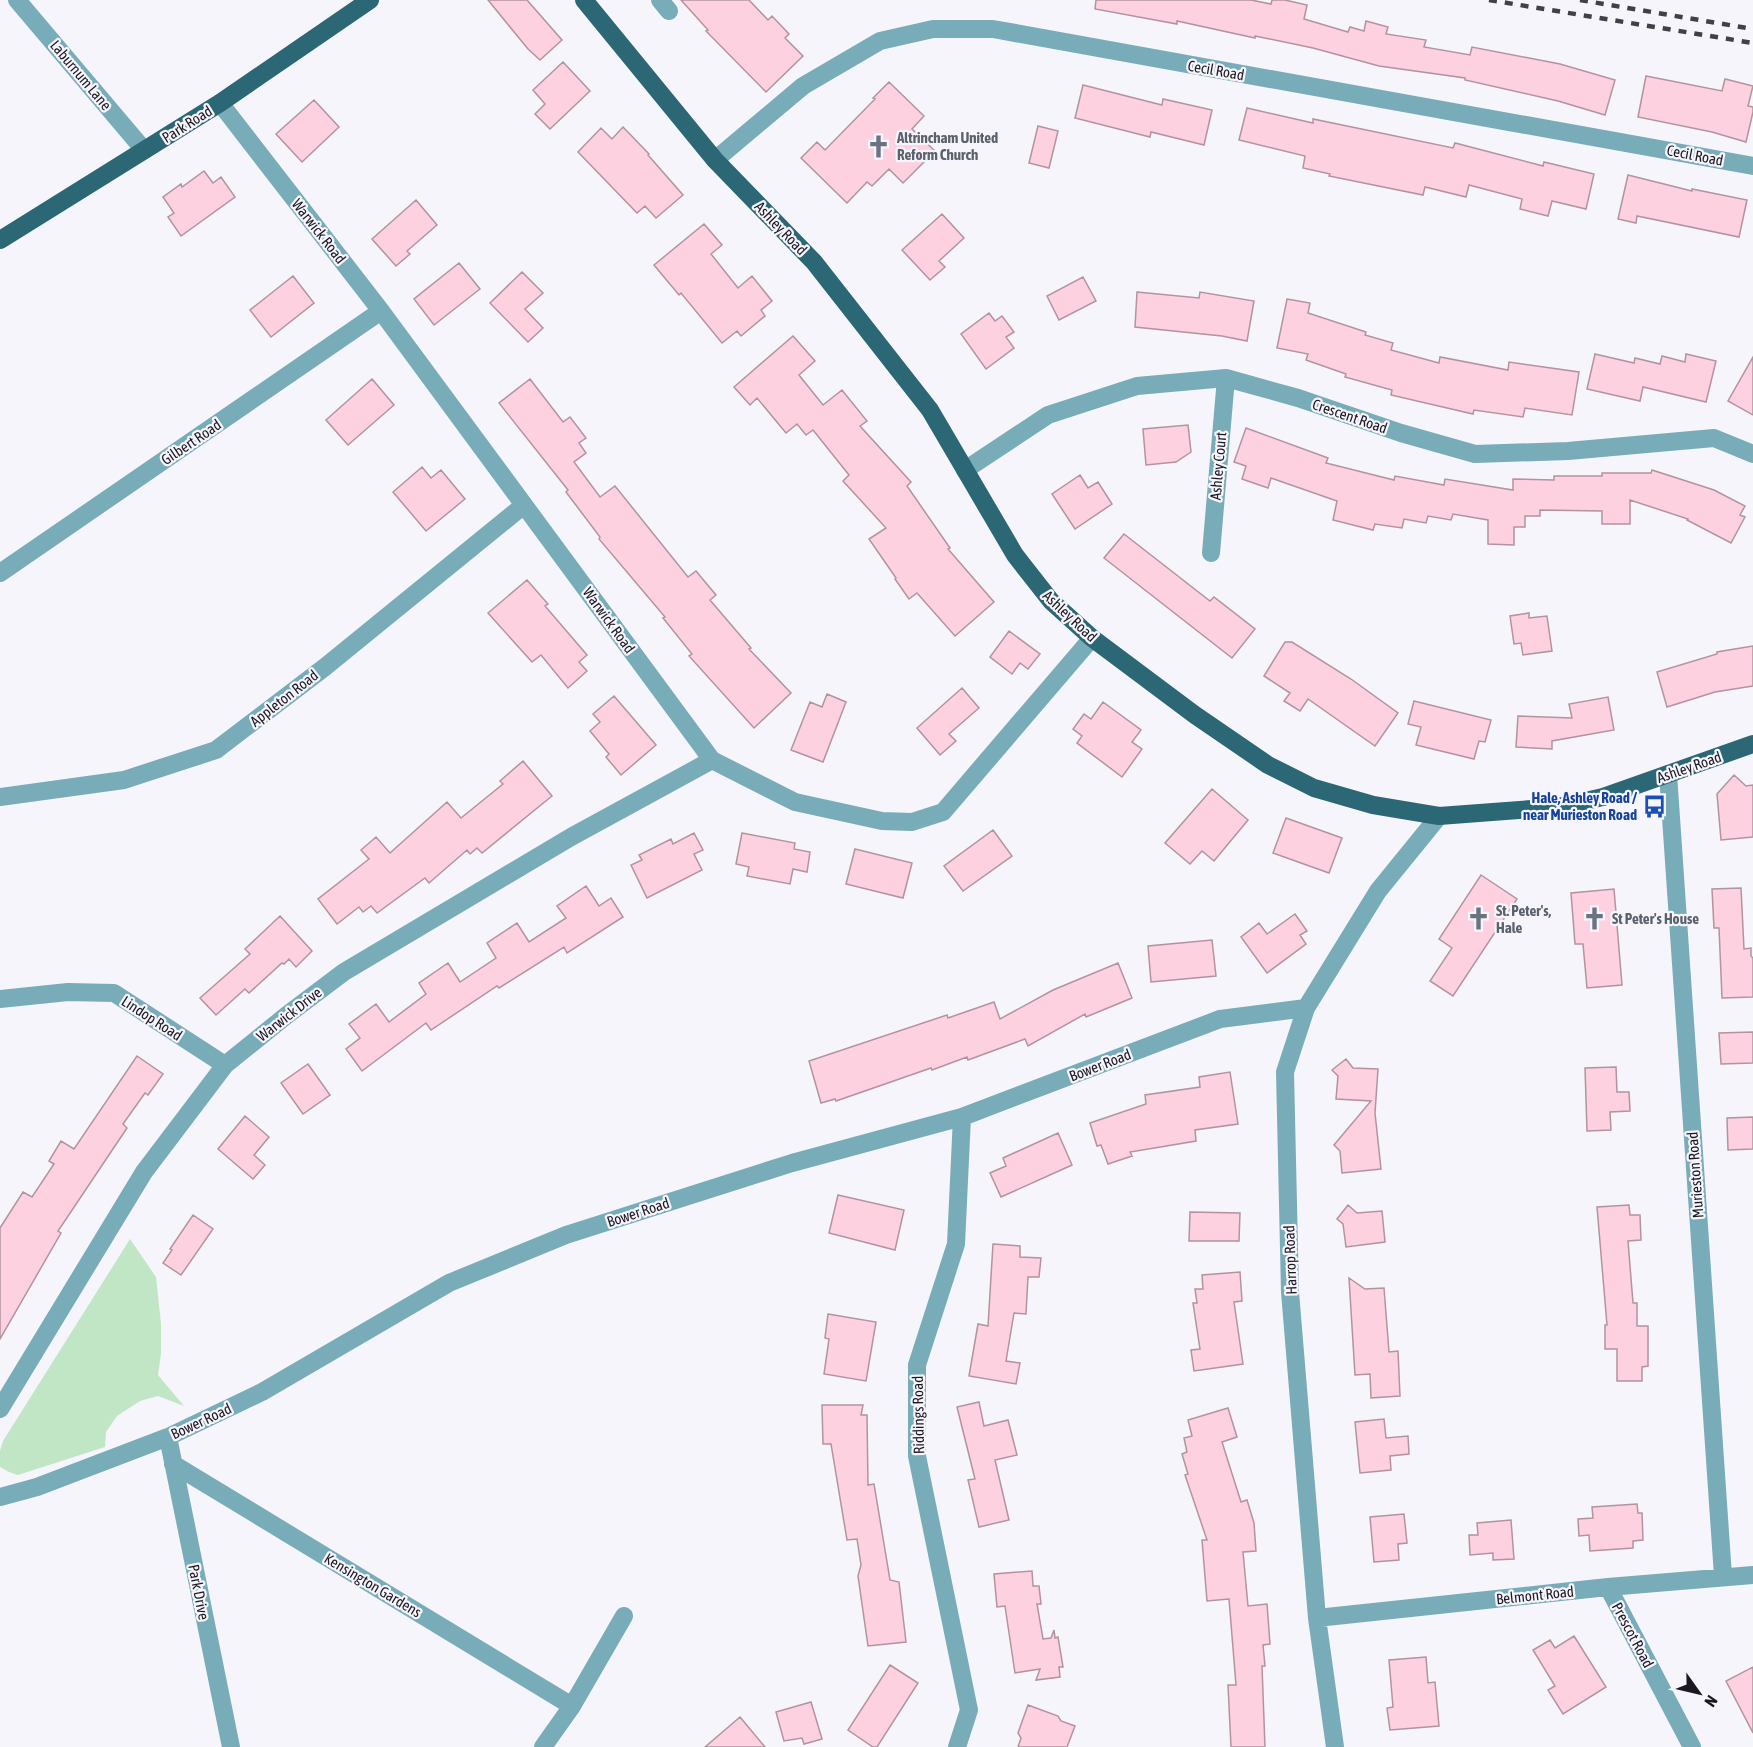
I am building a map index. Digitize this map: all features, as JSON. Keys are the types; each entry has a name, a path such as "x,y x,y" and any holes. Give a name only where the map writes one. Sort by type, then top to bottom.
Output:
{"main road":[{"name":"Park Road","path":"0,240 220,103 370,0"},
{"name":"Ashley Road","path":"584,0 715,159 814,262 930,410 1016,555 1051,601 1092,638 1268,765 1314,788 1373,805 1439,816 1558,807 1603,797 1753,744"}],"street":[{"name":"Laburnum Lane","path":"17,0 144,150"},
{"name":"Cecil Road","path":"715,159 803,86 880,41 933,29 993,29 1753,166"},
{"name":"Warwick Road","path":"220,103 381,311 712,760 795,802 882,821 912,822 922,819 943,812 1092,638"},
{"name":"Gilbert Road","path":"0,573 381,311"},
{"name":"Crescent Road","path":"965,470 1048,415 1137,386 1226,378 1298,398 1401,433 1475,454 1568,450 1714,438 1753,454"},
{"name":"Ashley Court","path":"1211,553 1226,378"},
{"name":"Appleton Road","path":"0,796 124,780 216,750 324,667 524,505"},
{"name":"Warwick Drive","path":"0,1409 144,1172 225,1065 286,1015 344,972 571,837 712,760"},
{"name":"Murieston Road","path":"1668,774 1723,1576"},
{"name":"Harrop Road","path":"1335,1747 1317,1618 1290,1292 1285,1072 1306,1008 1378,891 1439,816"},
{"name":"Lindop Road","path":"0,999 68,992 114,993 225,1065"},
{"name":"Bower Road","path":"0,1497 37,1487 168,1437 262,1392 449,1283 566,1235 792,1163 962,1117 1220,1019 1306,1008"},
{"name":"Riddings Road","path":"957,1747 969,1710 917,1456 917,1365 956,1244 962,1117"},
{"name":"Park Drive","path":"168,1437 231,1747"},
{"name":"Kensington Gardens","path":"173,1464 572,1706"},
{"name":"Belmont Road","path":"1317,1618 1608,1587 1753,1575"},
{"name":"Prescot Road","path":"1608,1587 1692,1747"},
{"path":"543,1747 572,1706 624,1616"}],"green space":[{"path":"130,1239 156,1277 161,1324 158,1375 184,1406 158,1396 140,1401 117,1416 106,1432 105,1447 18,1475 9,1472 0,1467 0,1451 3,1441"}],"building":[{"path":"488,0 527,0 562,40 540,60 528,49"},
{"path":"681,0 749,0 768,20 772,16 789,34 785,38 803,56 766,92 706,31 708,30"},
{"path":"1096,0 1251,0 1271,4 1272,0 1285,0 1307,5 1304,19 1348,32 1350,27 1364,31 1366,21 1388,27 1386,34 1426,40 1424,47 1470,55 1472,47 1560,64 1615,80 1605,115 1558,101 1465,80 1465,78 1379,66 1313,48 1255,36 1255,38 1177,21 1177,24 1095,9"},
{"path":"563,62 590,91 550,129 535,114 545,104 533,90"},
{"path":"1646,76 1722,91 1725,79 1753,86 1748,106 1753,107 1753,112 1746,142 1712,132 1638,117"},
{"name":"Altrincham United Reform Church","path":"889,82 924,116 912,129 935,151 903,183 889,169 872,186 867,182 847,203 801,158 817,142 825,150"},
{"path":"1083,85 1162,105 1163,99 1212,110 1204,145 1151,132 1150,137 1075,118"},
{"path":"314,100 339,127 302,162 276,134"},
{"path":"1247,108 1313,123 1313,119 1453,148 1455,143 1543,166 1544,162 1594,174 1586,209 1552,201 1548,216 1520,209 1522,199 1469,185 1466,197 1425,187 1423,195 1329,176 1330,174 1303,168 1305,156 1239,140"},
{"path":"1038,126 1058,131 1049,168 1029,163"},
{"path":"623,127 683,195 656,218 645,206 637,213 578,152 601,128 612,139"},
{"path":"204,171 213,183 221,177 235,197 181,236 168,217 174,213 163,197"},
{"path":"1628,175 1692,191 1692,189 1747,200 1739,237 1637,216 1636,223 1618,219"},
{"path":"416,200 437,225 407,251 410,254 396,266 372,239"},
{"path":"942,214 964,238 939,261 945,267 930,280 902,250"},
{"path":"704,224 722,245 711,254 738,288 752,276 772,301 761,310 765,316 741,336 737,331 722,343 681,293 679,295 654,265"},
{"path":"459,263 480,289 434,325 414,299"},
{"path":"522,272 543,293 525,309 543,328 528,342 490,303"},
{"path":"293,276 314,303 271,337 250,310"},
{"path":"1083,277 1096,301 1059,320 1047,296"},
{"path":"1137,292 1199,298 1200,292 1254,301 1247,341 1222,336 1135,327"},
{"path":"1287,299 1310,303 1308,313 1393,343 1391,350 1439,363 1440,357 1508,370 1509,362 1579,372 1572,415 1525,408 1523,417 1474,410 1473,414 1391,395 1392,390 1345,377 1346,374 1306,360 1308,354 1277,348"},
{"path":"989,313 995,321 1002,316 1014,332 1006,337 1014,348 986,369 961,334"},
{"path":"793,336 815,361 799,375 823,405 842,390 867,421 860,426 911,482 907,486 950,548 948,549 994,602 955,636 917,593 909,599 895,579 869,539 886,528 843,481 849,475 813,430 806,435 797,424 786,433 757,398 750,405 734,387"},
{"path":"1595,354 1634,363 1635,358 1660,364 1662,356 1685,362 1686,354 1716,361 1706,402 1643,387 1640,401 1587,389"},
{"path":"1753,357 1753,415 1728,401"},
{"path":"372,379 394,405 348,445 326,420"},
{"path":"530,379 563,422 570,417 586,438 579,443 586,453 574,462 600,497 615,486 688,577 696,571 716,595 710,600 751,648 749,649 791,693 754,728 689,656 692,654 663,618 665,617 599,539 600,537 566,492 568,490 499,403"},
{"path":"1188,425 1191,452 1176,462 1146,465 1143,429"},
{"path":"1246,428 1328,458 1326,463 1394,480 1395,476 1444,485 1445,479 1513,490 1513,479 1554,480 1554,476 1651,473 1652,470 1714,490 1745,506 1740,515 1745,517 1731,543 1688,519 1630,500 1630,524 1602,524 1602,511 1540,510 1540,516 1525,516 1525,527 1514,527 1514,545 1488,544 1488,520 1453,514 1451,520 1428,516 1426,523 1404,519 1402,528 1375,524 1373,530 1333,520 1337,501 1271,478 1268,488 1242,479 1246,466 1234,462"},
{"path":"422,467 431,478 441,470 465,499 426,531 393,492"},
{"path":"1080,475 1088,488 1098,482 1112,504 1075,529 1052,494"},
{"path":"1124,534 1210,601 1214,597 1255,629 1232,658 1104,558"},
{"path":"527,580 548,604 545,606 587,655 579,662 587,671 568,688 541,655 532,662 488,613"},
{"path":"1529,613 1529,618 1547,616 1552,651 1523,655 1521,643 1514,644 1510,616"},
{"path":"1009,631 1040,654 1028,669 1020,663 1012,674 990,657"},
{"path":"1285,642 1292,642 1351,679 1398,713 1375,746 1308,699 1300,711 1284,701 1290,693 1264,676"},
{"path":"1753,646 1753,686 1715,692 1667,707 1657,672 1717,654 1717,652"},
{"path":"962,688 979,708 949,734 956,741 940,755 917,728"},
{"path":"827,694 846,702 823,762 791,750 810,702 822,707"},
{"path":"614,696 656,745 621,775 606,757 609,754 590,731 600,722 593,714"},
{"path":"1608,697 1614,730 1552,741 1552,749 1516,747 1518,716 1572,718 1569,704"},
{"path":"1414,701 1491,720 1485,742 1479,741 1474,759 1416,745 1421,727 1408,724"},
{"path":"1103,702 1141,730 1132,742 1142,749 1122,777 1077,743 1082,736 1073,729 1084,714 1091,719"},
{"path":"523,761 552,796 482,853 477,848 470,854 467,850 429,883 425,878 377,913 371,906 363,912 359,907 337,924 318,899 369,859 361,850 376,837 390,853 447,802 461,818 503,784 500,781"},
{"path":"1734,775 1746,786 1753,785 1753,837 1721,840 1717,794"},
{"path":"1212,789 1248,820 1214,861 1202,851 1190,864 1165,843"},
{"path":"1286,818 1342,838 1329,873 1273,853"},
{"path":"993,830 1012,856 963,891 944,866"},
{"path":"694,833 703,850 694,854 702,870 647,898 631,865 642,860 639,855 671,839 673,844"},
{"path":"742,833 795,843 794,849 810,852 807,872 793,869 790,884 747,876 749,867 736,864"},
{"path":"855,849 912,863 903,898 846,884"},
{"name":"St. Peter's, Hale","path":"1481,875 1517,899 1453,996 1430,981 1452,948 1439,939"},
{"path":"586,886 599,906 611,898 623,917 567,953 564,947 499,988 497,986 431,1030 426,1023 362,1071 346,1049 360,1038 349,1024 376,1004 389,1022 426,994 419,983 448,963 460,982 496,958 487,943 517,923 529,942 566,918 557,906"},
{"path":"1741,888 1744,949 1751,948 1753,958 1753,997 1722,998 1719,928 1714,928 1712,889"},
{"name":"St Peter's House","path":"1614,889 1622,985 1587,988 1583,944 1575,944 1571,893"},
{"path":"1295,914 1307,931 1300,935 1306,944 1267,973 1241,937 1259,923 1267,934"},
{"path":"280,916 312,951 296,967 289,959 284,964 282,963 249,993 245,989 216,1015 200,998 250,954 245,949"},
{"path":"1212,940 1216,976 1151,982 1148,946"},
{"path":"1118,963 1132,998 1086,1017 1085,1014 1028,1046 1025,1039 968,1060 967,1057 836,1101 835,1099 821,1103 809,1061 947,1015 948,1018 994,1002 1000,1019 1053,990"},
{"path":"1753,1032 1753,1063 1721,1064 1719,1033"},
{"path":"137,1056 163,1074 148,1095 145,1093 123,1124 127,1128 58,1231 61,1233 0,1339 0,1228 23,1192 32,1197 54,1164 49,1161 61,1141 74,1149"},
{"path":"1346,1059 1353,1068 1378,1069 1375,1113 1381,1169 1342,1173 1340,1151 1334,1145 1371,1101 1336,1099 1338,1076 1332,1070"},
{"path":"308,1064 330,1095 303,1114 281,1083"},
{"path":"1616,1067 1617,1092 1629,1092 1630,1111 1610,1112 1611,1130 1587,1131 1585,1068"},
{"path":"1230,1072 1238,1124 1195,1130 1196,1141 1130,1152 1132,1156 1108,1164 1101,1145 1097,1146 1090,1123 1146,1104 1145,1095 1200,1087 1199,1077"},
{"path":"245,1116 269,1137 254,1155 265,1165 253,1179 218,1149"},
{"path":"1753,1117 1753,1149 1728,1150 1727,1118"},
{"path":"1058,1133 1072,1165 1001,1197 990,1173 1006,1166 1003,1158"},
{"path":"838,1195 904,1210 895,1250 829,1233"},
{"path":"1348,1205 1357,1213 1382,1211 1385,1242 1346,1247 1343,1224 1337,1219"},
{"path":"1629,1205 1630,1215 1640,1215 1641,1240 1628,1241 1633,1303 1637,1303 1637,1326 1648,1326 1648,1366 1642,1367 1642,1381 1617,1381 1617,1349 1605,1349 1605,1325 1607,1325 1597,1207"},
{"path":"1190,1212 1240,1213 1239,1241 1189,1241"},
{"path":"193,1215 213,1229 181,1275 163,1263"},
{"path":"993,1244 1020,1246 1020,1257 1041,1258 1039,1277 1028,1277 1026,1314 1014,1313 1006,1361 1020,1363 1016,1384 969,1376 978,1324 988,1326"},
{"path":"1240,1272 1242,1301 1234,1302 1243,1364 1194,1371 1191,1350 1200,1349 1193,1303 1197,1303 1195,1289 1203,1289 1202,1275"},
{"path":"1349,1278 1365,1289 1384,1288 1389,1352 1398,1351 1400,1396 1371,1398 1370,1374 1355,1375"},
{"path":"828,1314 876,1322 866,1381 824,1374 829,1339 825,1338"},
{"path":"979,1402 984,1426 1008,1420 1017,1455 995,1460 1009,1520 979,1527 968,1480 975,1479 957,1407"},
{"path":"822,1405 863,1405 861,1415 867,1415 868,1485 874,1484 890,1580 899,1582 906,1642 868,1646 858,1576 861,1565 857,1539 847,1540 831,1444 823,1444"},
{"path":"1228,1408 1237,1437 1222,1442 1241,1502 1247,1500 1254,1523 1256,1551 1243,1552 1248,1606 1267,1604 1270,1644 1263,1645 1265,1666 1262,1666 1265,1747 1231,1747 1228,1685 1236,1685 1229,1599 1207,1601 1202,1540 1207,1540 1185,1475 1188,1474 1182,1454 1187,1452 1184,1438 1192,1436 1188,1420"},
{"path":"1384,1419 1386,1438 1408,1436 1409,1454 1390,1456 1391,1470 1360,1473 1355,1422"},
{"path":"1637,1504 1638,1513 1642,1513 1643,1540 1633,1541 1633,1548 1590,1551 1589,1535 1579,1536 1578,1519 1593,1518 1592,1507"},
{"path":"1404,1514 1407,1543 1398,1544 1399,1560 1374,1562 1370,1517"},
{"path":"1511,1520 1514,1559 1493,1560 1493,1553 1470,1555 1469,1535 1478,1535 1477,1523"},
{"path":"1032,1571 1033,1586 1039,1586 1041,1604 1037,1604 1043,1639 1051,1638 1054,1630 1055,1638 1058,1637 1063,1667 1059,1667 1060,1677 1036,1680 1040,1669 1015,1673 1005,1606 997,1607 994,1574"},
{"path":"1574,1636 1606,1687 1563,1714 1548,1690 1555,1686 1533,1650 1550,1640 1555,1648"},
{"path":"1426,1657 1428,1683 1435,1682 1439,1726 1390,1730 1387,1708 1393,1707 1389,1660"},
{"path":"890,1665 918,1683 877,1747 873,1747 848,1730"},
{"path":"1753,1667 1753,1733 1726,1681"},
{"path":"811,1702 822,1739 804,1744 802,1738 784,1741 776,1712"},
{"path":"1028,1705 1058,1716 1061,1721 1075,1726 1067,1747 1018,1747 1021,1738 1018,1733"},
{"path":"740,1717 765,1747 705,1747"}],"railway":[{"path":"1489,0 1753,43"},
{"path":"1580,0 1753,29"}],"place":[{"name":"Altrincham United Reform Church","path":"879,146"},
{"name":"Hale, Ashley Road / near Murieston Road","path":"1655,806"},
{"name":"St Peter's House","path":"1594,918"},
{"name":"St. Peter's, Hale","path":"1478,919"}]}
